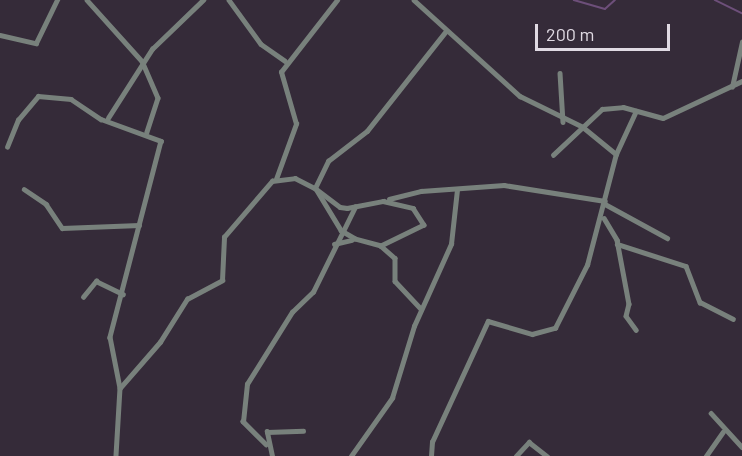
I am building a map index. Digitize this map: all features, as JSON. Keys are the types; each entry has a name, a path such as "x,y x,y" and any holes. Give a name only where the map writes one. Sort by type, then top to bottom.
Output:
{"street":[{"path":"0,35 36,43 57,0"},
{"path":"87,0 144,64 159,98 147,132"},
{"path":"108,118 144,64 180,17 203,0"},
{"path":"229,0 261,44 285,61"},
{"path":"120,388 160,342 187,299 222,280 224,237 276,179 296,124 280,82 285,61 337,0"},
{"path":"414,0 519,96 563,122 583,127 616,154"},
{"path":"315,188 331,157 367,131 446,31"},
{"path":"732,87 742,42"},
{"path":"560,73 563,122"},
{"path":"553,155 608,108 636,111 663,118 742,81"},
{"path":"7,147 18,120 38,96 71,99 108,118 147,132 162,146 142,199 139,225 109,345 120,388 116,456"},
{"path":"431,456 432,442 485,325 493,320 532,334 552,332 587,265 603,216 616,154 636,111"},
{"path":"276,179 296,178 315,188 340,207 389,202 413,208 424,222 417,231 396,234 381,246"},
{"path":"389,199 457,190 534,187 605,202 668,238"},
{"path":"315,188 341,231 355,239 381,246 396,258 395,281 421,309"},
{"path":"24,189 46,204 62,228 139,225"},
{"path":"351,456 392,399 421,309 451,244 457,190"},
{"path":"272,456 266,445 243,422 248,384 292,312 313,292 333,245 355,207"},
{"path":"603,216 617,244 629,304 626,316 636,330"},
{"path":"333,245 355,239"},
{"path":"617,244 686,266 700,302 733,319"},
{"path":"83,297 96,281 123,294"},
{"path":"711,412 723,432 742,447"},
{"path":"266,445 267,432 303,431"},
{"path":"706,456 723,432"},
{"path":"516,456 528,442 547,456"}],"waterway":[{"path":"574,0 605,9 615,0"},
{"path":"715,0 742,13"}]}
